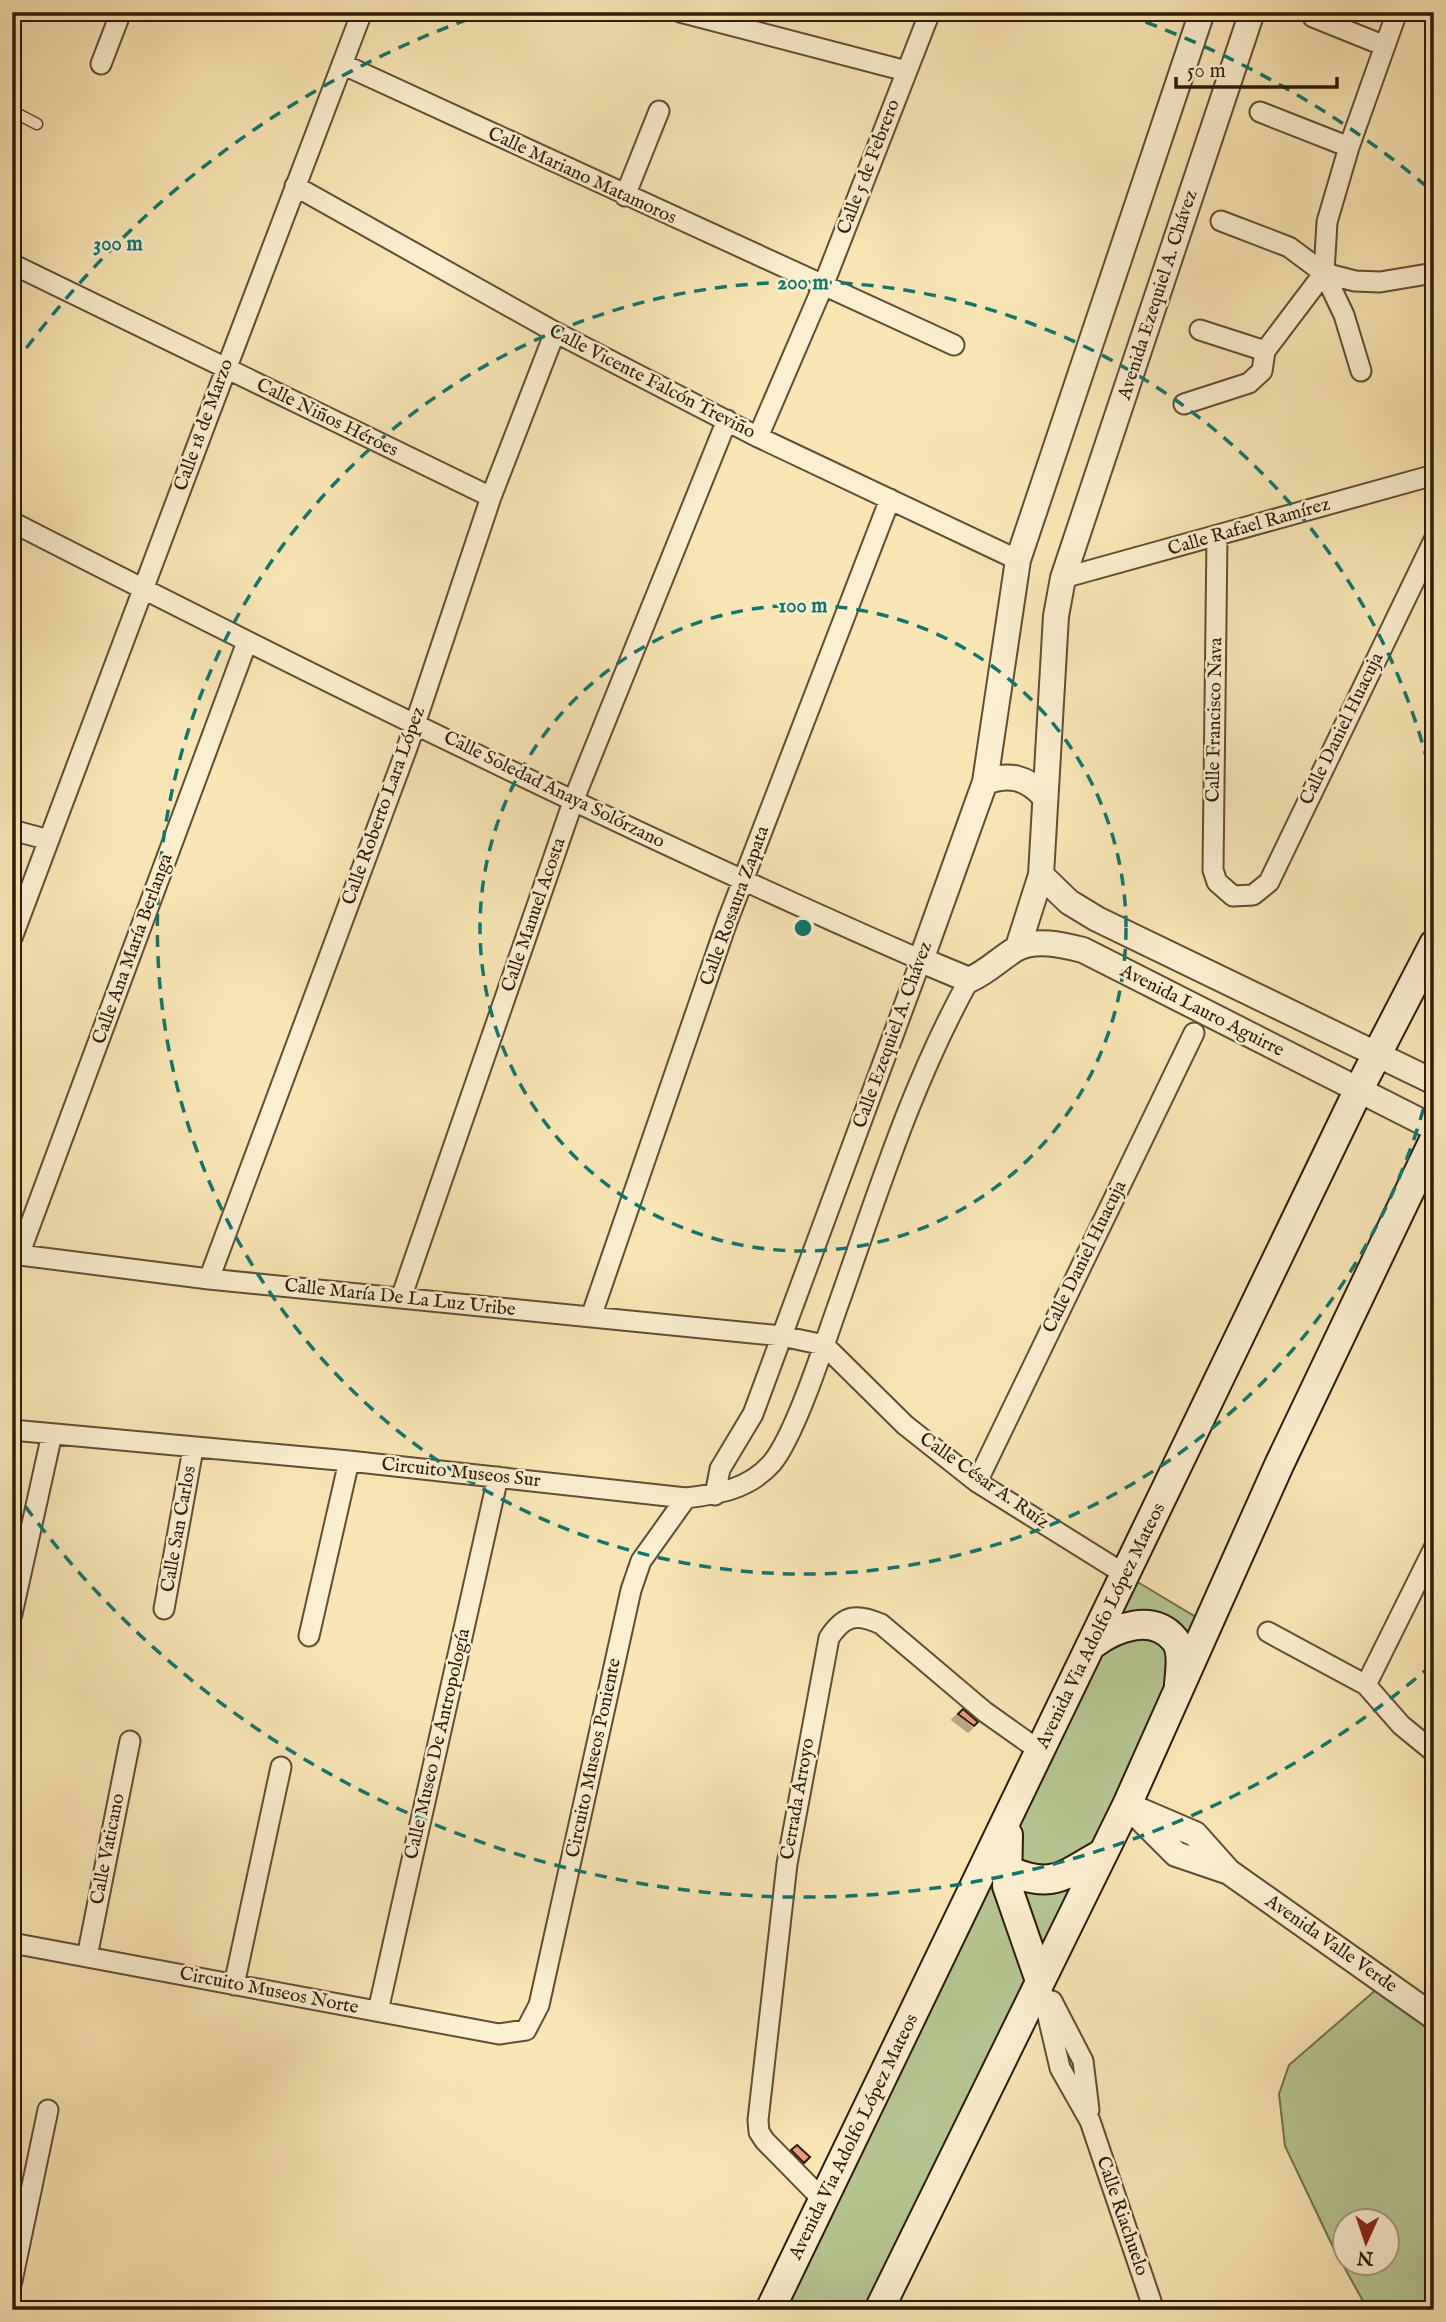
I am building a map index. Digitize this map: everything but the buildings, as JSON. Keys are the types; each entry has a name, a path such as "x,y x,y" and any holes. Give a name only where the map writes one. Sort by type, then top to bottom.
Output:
{"main road":[{"name":"Avenida Via Adolfo López Mateos","path":"771,2310 1358,1091 1434,944"},
{"path":"878,2310 1039,1978 1127,1805 1279,1465 1434,1140"},
{"path":"1093,1644 1108,1632 1127,1625 1160,1629 1176,1641 1181,1660 1178,1694"},
{"path":"1012,1811 1005,1869 1007,1886 1039,1978"},
{"path":"1005,1869 1039,1882 1061,1877 1103,1853"}],"street":[{"path":"102,64 121,12"},
{"name":"Calle 18 de Marzo","path":"12,938 145,590 224,369 362,12"},
{"path":"680,12 906,71"},
{"name":"Calle 5 de Febrero","path":"758,437 823,286 930,12"},
{"path":"1018,560 1202,12"},
{"name":"Avenida Ezequiel A. Chávez","path":"1063,578 1252,12"},
{"path":"1361,371 1344,315 1324,273 1327,222 1349,147 1397,12"},
{"path":"1313,17 1385,46"},
{"name":"Calle Mariano Matamoros","path":"342,64 954,345"},
{"path":"625,196 659,111"},
{"path":"1261,112 1349,147"},
{"name":"Calle Vicente Falcón Treviño","path":"295,186 555,332 758,437 1018,560"},
{"path":"1221,221 1289,247 1324,273 1355,281 1380,282 1434,273"},
{"name":"Calle Niños Héroes","path":"12,264 491,497"},
{"path":"1184,404 1249,383 1262,370 1265,351 1324,273"},
{"path":"1200,330 1265,351"},
{"name":"Calle Roberto Lara López","path":"209,1279 415,723 491,497 555,332"},
{"name":"Calle Manuel Acosta","path":"401,1298 574,799 727,420"},
{"name":"Calle Rafael Ramírez","path":"1063,578 1434,475"},
{"name":"Calle Rosaura Zapata","path":"591,1317 743,882 890,499"},
{"name":"Calle Soledad Anaya Solórzano","path":"12,522 247,642 743,882 969,980"},
{"name":"Calle Francisco Nava","path":"1217,537 1213,870 1217,882 1233,896"},
{"name":"Calle Daniel Huacuja","path":"1233,896 1253,895 1269,882 1434,540"},
{"name":"Calle Ezequiel A. Chávez","path":"715,1495 720,1469 753,1414 985,782 1018,560"},
{"path":"969,980 992,969 1018,947 1041,875 1056,615 1063,578"},
{"name":"Calle Ana María Berlanga","path":"15,1255 247,642"},
{"path":"985,782 1000,776 1017,777 1032,784 1044,796"},
{"path":"12,830 49,840"},
{"name":"Avenida Lauro Aguirre","path":"1041,875 1069,902 1097,919 1434,1082"},
{"name":"Avenida Lauro Aguirre","path":"1018,947 1054,943 1083,950 1434,1128"},
{"name":"Calle Ezequiel A. Chávez","path":"824,1345 922,1072 969,980"},
{"name":"Calle Daniel Huacuja","path":"977,1482 1194,1033"},
{"name":"Calle María De La Luz Uribe","path":"15,1255 209,1279 782,1336"},
{"path":"782,1336 824,1345"},
{"name":"Calle César A. Ruíz","path":"824,1345 905,1425 977,1482 1126,1575"},
{"name":"Circuito Museos Sur","path":"12,1430 193,1449 349,1461 686,1499 715,1495 748,1485 773,1462 824,1345"},
{"path":"12,1614 52,1434"},
{"name":"Calle San Carlos","path":"164,1609 193,1449"},
{"path":"309,1636 349,1461"},
{"name":"Calle Museo De Antropología","path":"378,2011 498,1477"},
{"name":"Circuito Museos Poniente","path":"526,2030 539,2005 631,1590 641,1561 686,1499"},
{"path":"1366,1685 1434,1548"},
{"name":"Cerrada Arroyo","path":"824,2201 765,2141 759,2132 758,2120 787,1864 829,1638 839,1623 851,1618 867,1618 881,1624 985,1712 1040,1751"},
{"path":"1268,1632 1366,1685 1401,1725 1434,1752"},
{"name":"Calle Vaticano","path":"87,1957 130,1741"},
{"path":"234,1984 281,1767"},
{"name":"Avenida Valle Verde","path":"1127,1805 1176,1854 1229,1871 1434,2017"},
{"name":"Circuito Museos Norte","path":"12,1943 499,2034 526,2030"},
{"name":"Calle Riachuelo","path":"1039,1978 1060,2068 1090,2122 1154,2310"},
{"path":"12,2281 48,2110"}],"lane":[{"path":"12,111 37,124"}],"green space":[{"path":"1126,1575 1209,1625 879,2310 770,2310"},
{"path":"1385,1982 1434,2017 1434,2310 1368,2310 1349,2276 1400,2276 1400,2206 1330,2206 1330,2241 1285,2146 1279,2094 1289,2065"}]}
